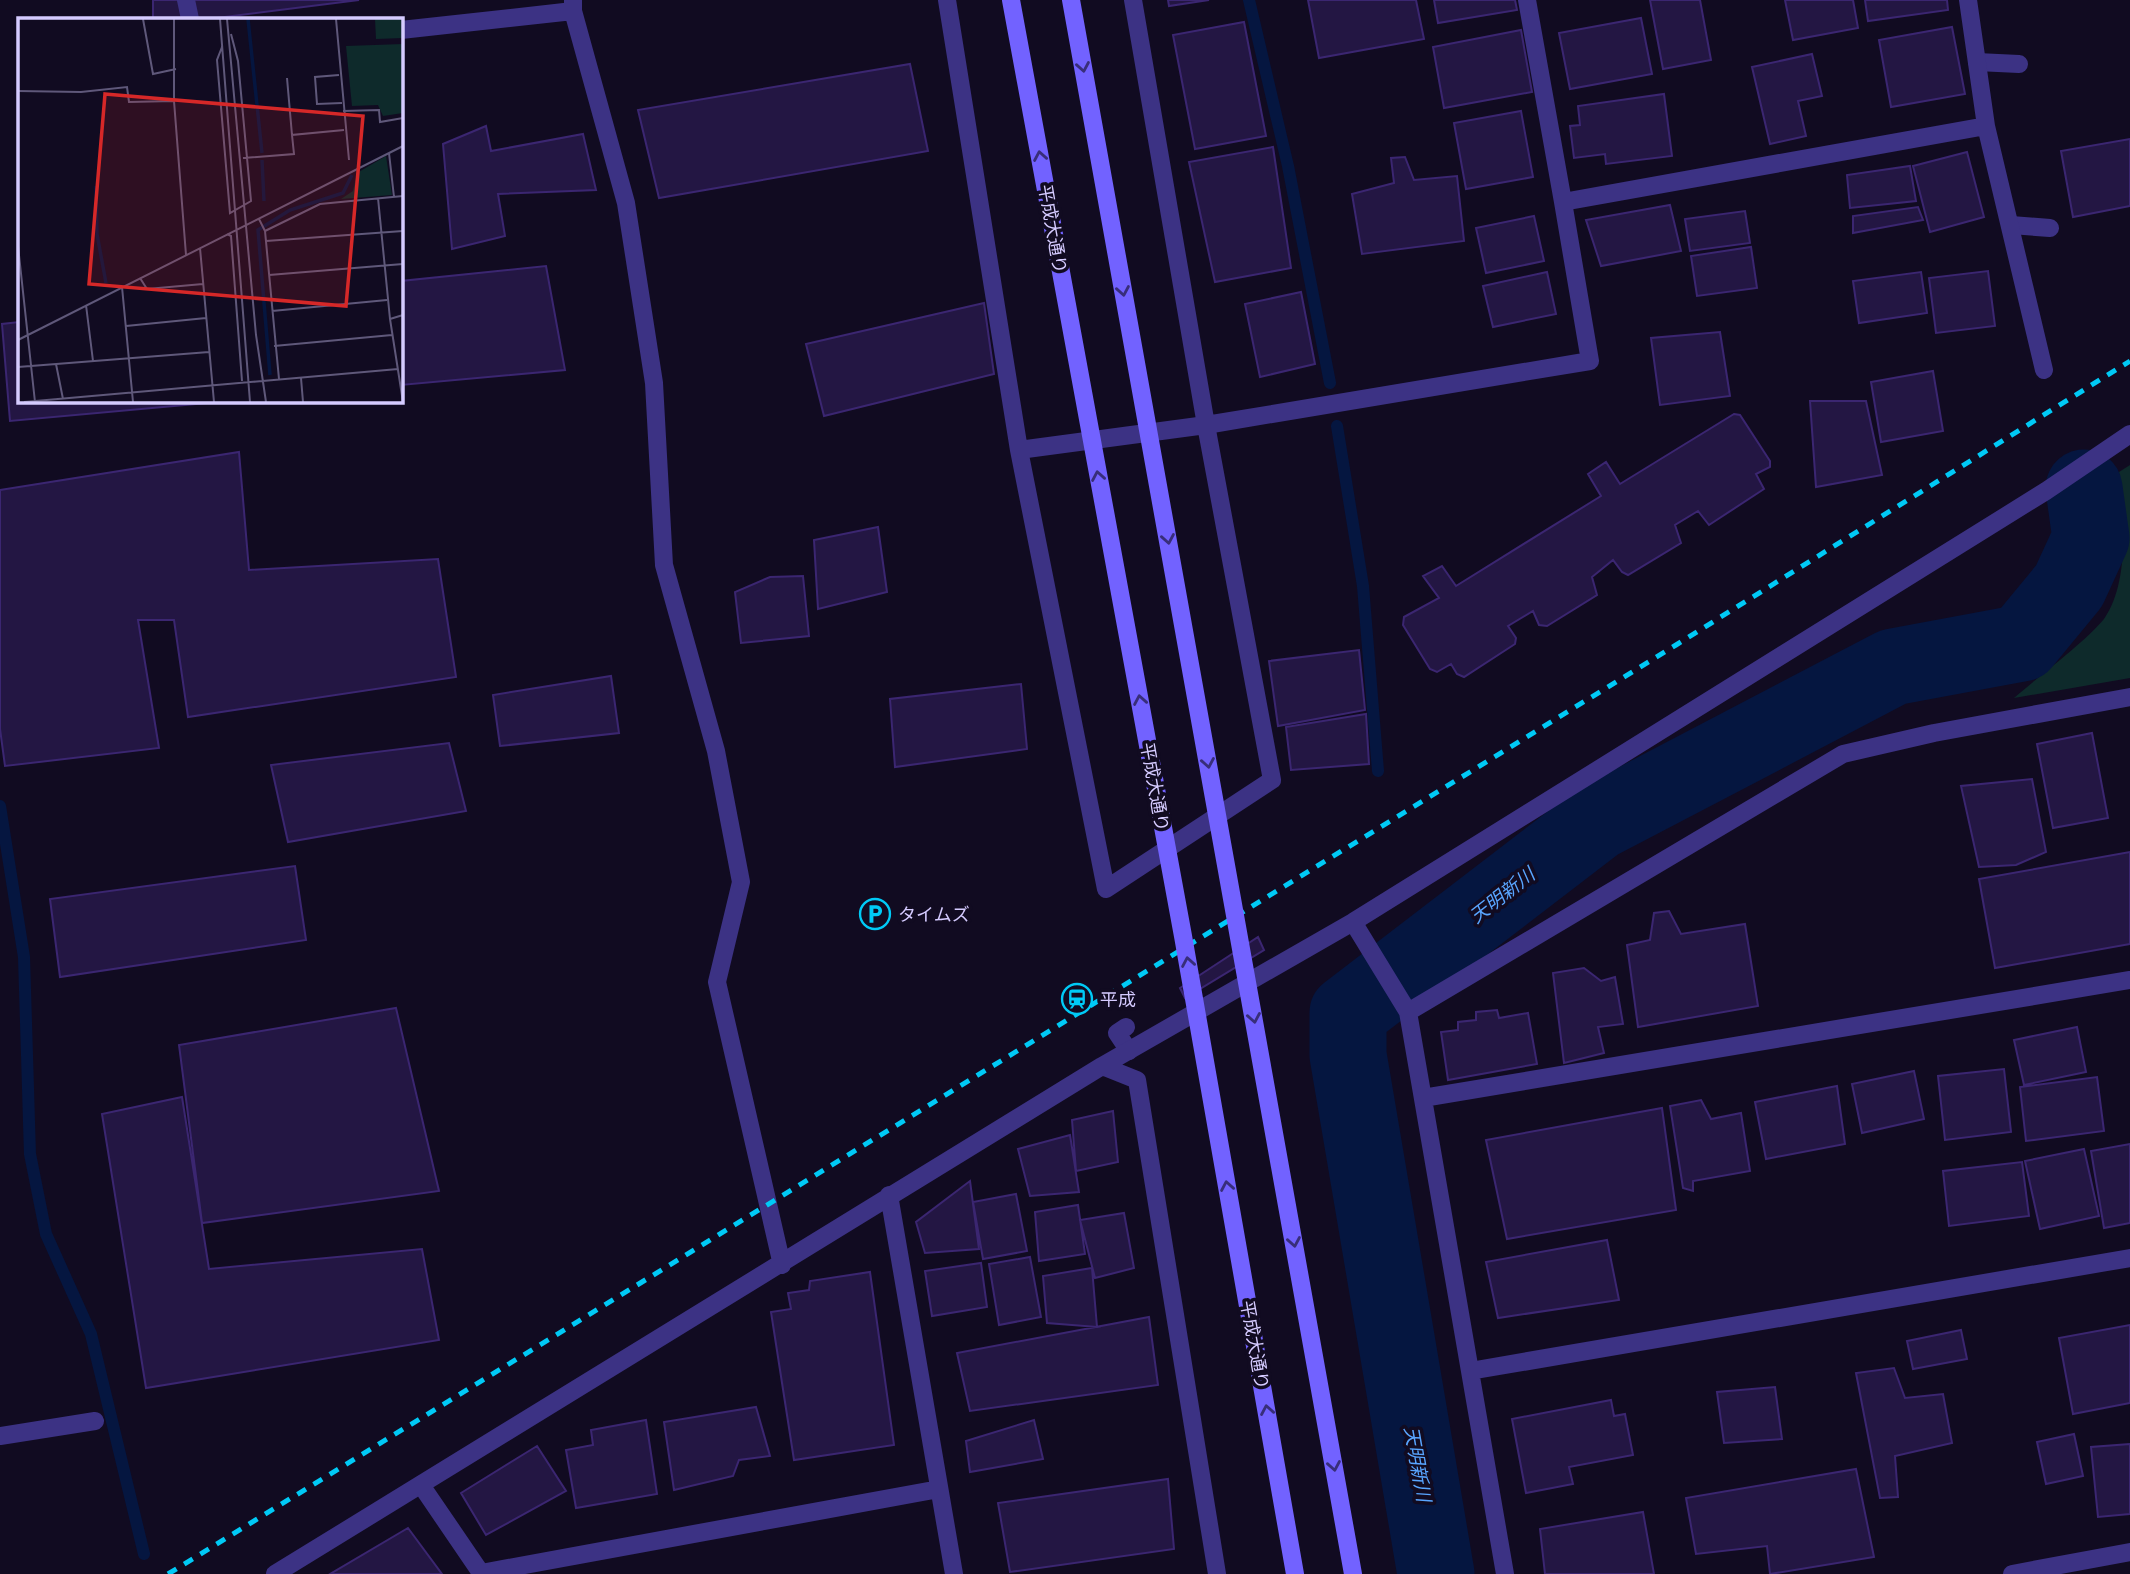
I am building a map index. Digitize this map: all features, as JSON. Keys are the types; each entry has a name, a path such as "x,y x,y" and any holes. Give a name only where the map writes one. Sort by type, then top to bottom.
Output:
{"street":[{"path":"186,0 190,18"},
{"path":"947,0 1019,450 1106,889 1272,780 1206,425 1133,0"},
{"name":"平成大通り","path":"1011,0 1296,1574"},
{"path":"1071,0 1353,1574"},
{"path":"1019,450 1206,425 1590,361 1527,0"},
{"path":"1968,0 1986,126 2044,370"},
{"path":"402,30 573,5 626,203 654,383 664,565 716,751 741,882 717,982 782,1265"},
{"path":"1977,62 2019,64"},
{"path":"1563,202 1986,126"},
{"path":"2011,225 2050,228"},
{"path":"276,1574 1102,1066 1353,922 2046,491 2130,434"},
{"path":"1408,1012 1843,754 1934,733 2130,697"},
{"path":"1353,922 1408,1012 1505,1574"},
{"path":"1423,1098 2130,980"},
{"path":"1126,1027 1117,1033 1129,1051"},
{"path":"1102,1066 1137,1080 1217,1574"},
{"path":"889,1195 954,1574"},
{"path":"1470,1371 2130,1258"},
{"path":"0,1436 95,1421"},
{"path":"421,1485 481,1573 940,1489"},
{"path":"2012,1574 2130,1552"}],"green space":[{"path":"2130,465 2130,678 2014,698 2085,639 2104,619 2112,604 2118,586 2123,548 2119,472"}],"building":[{"path":"153,0 359,0 217,18 153,18"},
{"path":"1168,0 1209,0 1169,6"},
{"path":"1308,0 1416,0 1424,39 1319,58"},
{"path":"1434,0 1515,0 1517,10 1438,23"},
{"path":"1650,0 1700,0 1711,60 1663,69"},
{"path":"1785,0 1853,0 1858,28 1793,40"},
{"path":"1865,0 1947,0 1948,10 1868,21"},
{"path":"1641,18 1652,74 1570,89 1559,33"},
{"path":"1244,22 1266,136 1195,149 1173,35"},
{"path":"1952,27 1965,94 1891,107 1879,40"},
{"path":"1521,30 1532,92 1444,108 1433,47"},
{"path":"1812,54 1822,96 1798,101 1806,136 1770,144 1752,67"},
{"path":"910,64 928,151 659,198 638,110"},
{"path":"1664,94 1672,156 1606,164 1605,154 1574,158 1570,126 1580,125 1578,106"},
{"path":"1521,111 1533,177 1466,189 1454,123"},
{"path":"486,126 491,151 583,134 596,190 498,194 505,236 452,249 443,144"},
{"path":"2130,139 2130,206 2073,217 2061,151"},
{"path":"1273,147 1291,268 1215,282 1189,162"},
{"path":"1967,152 1984,217 1930,232 1913,166"},
{"path":"1405,157 1414,180 1457,176 1464,241 1362,254 1352,194 1394,183 1391,158"},
{"path":"1910,166 1916,201 1850,208 1847,175"},
{"path":"1670,205 1681,251 1601,266 1586,220"},
{"path":"1918,207 1923,220 1853,233 1853,216"},
{"path":"1745,211 1750,243 1690,251 1685,219"},
{"path":"1534,216 1544,261 1486,273 1476,228"},
{"path":"1751,247 1757,288 1697,296 1691,256"},
{"path":"546,266 565,370 402,385 402,281"},
{"path":"1988,271 1995,326 1936,333 1929,278"},
{"path":"1547,272 1556,314 1493,327 1483,286"},
{"path":"1921,272 1927,313 1859,323 1853,281"},
{"path":"1301,292 1315,364 1260,377 1245,304"},
{"path":"984,303 994,374 824,416 806,344"},
{"path":"18,322 18,402 218,402 10,421 2,324"},
{"path":"1720,332 1730,396 1660,405 1651,338"},
{"path":"1933,371 1943,431 1881,442 1871,382"},
{"path":"1810,401 1866,401 1882,475 1816,487"},
{"path":"1734,414 1740,415 1770,461 1770,467 1756,474 1764,489 1709,525 1698,511 1675,525 1681,543 1628,575 1622,572 1613,560 1592,577 1597,595 1547,626 1539,625 1533,611 1508,626 1516,638 1515,644 1464,677 1457,674 1451,664 1437,672 1430,669 1403,625 1404,617 1439,598 1423,576 1442,566 1456,586 1601,496 1588,474 1606,462 1620,484"},
{"path":"239,452 249,570 438,559 456,677 188,717 174,620 138,620 159,748 5,766 0,729 0,490"},
{"path":"878,527 887,592 818,609 814,540"},
{"path":"803,576 809,636 741,643 735,592 770,577"},
{"path":"1359,650 1365,710 1278,726 1269,661"},
{"path":"611,676 619,733 500,746 493,695"},
{"path":"1021,684 1027,749 895,767 890,699"},
{"path":"1366,714 1369,764 1291,770 1286,727"},
{"path":"2092,733 2108,818 2053,828 2037,744"},
{"path":"449,743 466,811 288,842 271,765"},
{"path":"2032,779 2046,852 2016,865 1979,867 1961,786"},
{"path":"2130,852 2130,944 1995,968 1979,879"},
{"path":"295,866 306,940 60,977 50,899"},
{"path":"1669,911 1681,934 1745,924 1758,1006 1638,1027 1627,945 1650,940 1654,913"},
{"path":"1258,937 1264,950 1185,998 1180,988"},
{"path":"1584,968 1601,981 1615,977 1623,1024 1598,1027 1604,1053 1564,1063 1553,973"},
{"path":"396,1008 439,1191 202,1223 179,1045"},
{"path":"1497,1010 1499,1018 1528,1013 1537,1064 1448,1080 1441,1032 1458,1030 1458,1022 1476,1020 1476,1012"},
{"path":"2077,1027 2086,1072 2024,1085 2014,1040"},
{"path":"2004,1069 2011,1132 1945,1140 1938,1076"},
{"path":"1914,1071 1924,1119 1862,1133 1852,1084"},
{"path":"2097,1077 2104,1131 2026,1141 2020,1087"},
{"path":"1837,1086 1845,1144 1766,1159 1755,1102"},
{"path":"182,1097 209,1269 422,1249 439,1340 146,1388 102,1114"},
{"path":"1701,1100 1711,1119 1741,1113 1750,1171 1693,1181 1693,1191 1683,1188 1670,1106"},
{"path":"1662,1108 1676,1210 1507,1239 1486,1140"},
{"path":"1113,1111 1118,1162 1076,1171 1072,1120"},
{"path":"1070,1135 1079,1192 1030,1196 1018,1149"},
{"path":"2130,1144 2130,1223 2104,1228 2091,1151"},
{"path":"2084,1149 2099,1216 2040,1229 2025,1161"},
{"path":"2022,1162 2029,1216 1949,1226 1943,1171"},
{"path":"970,1181 979,1249 925,1253 916,1222"},
{"path":"1016,1194 1027,1251 983,1259 973,1202"},
{"path":"1078,1205 1085,1254 1039,1261 1035,1212"},
{"path":"1124,1213 1134,1268 1095,1278 1080,1220"},
{"path":"1607,1240 1619,1300 1498,1318 1486,1262"},
{"path":"1030,1257 1041,1317 999,1325 989,1264"},
{"path":"981,1263 987,1307 932,1316 925,1271"},
{"path":"1092,1268 1097,1327 1047,1323 1043,1276"},
{"path":"870,1272 894,1445 794,1460 771,1312 791,1309 788,1293 809,1290 810,1281"},
{"path":"1149,1317 1158,1385 970,1411 957,1353"},
{"path":"2130,1325 2130,1403 2073,1414 2059,1338"},
{"path":"1961,1330 1967,1359 1913,1369 1907,1341"},
{"path":"1894,1368 1905,1398 1943,1394 1952,1443 1895,1456 1898,1497 1880,1498 1856,1373"},
{"path":"1775,1387 1782,1439 1724,1443 1717,1392"},
{"path":"1611,1400 1614,1416 1625,1414 1633,1455 1569,1467 1573,1484 1526,1493 1512,1419"},
{"path":"756,1407 770,1456 739,1460 733,1476 674,1490 664,1422"},
{"path":"646,1420 657,1494 576,1508 566,1450 593,1445 591,1430"},
{"path":"1034,1420 1043,1459 970,1472 966,1441"},
{"path":"2074,1434 2083,1476 2046,1484 2037,1442"},
{"path":"2130,1444 2130,1514 2098,1517 2091,1447"},
{"path":"537,1446 566,1491 486,1535 461,1493"},
{"path":"1856,1469 1874,1557 1770,1574 1767,1546 1696,1554 1686,1498"},
{"path":"1168,1479 1174,1549 1010,1572 998,1503"},
{"path":"1643,1512 1654,1574 1545,1574 1540,1529"},
{"path":"408,1528 442,1574 330,1574"}],"waterway":[{"path":"1249,0 1288,166 1330,383"},
{"path":"1337,426 1363,586 1378,771"},
{"name":"天明新川","path":"1436,1574 1348,1055 1348,1013 1597,822 1893,667 2022,643 2069,586 2091,538 2084,488"},
{"path":"0,806 24,957 30,1154 46,1234 91,1334 144,1554"}],"railway":[{"path":"168,1574 1676,645 2130,361"}],"place":[{"name":"タイムズ","path":"875,914"},
{"name":"平成","path":"1077,999"}]}
